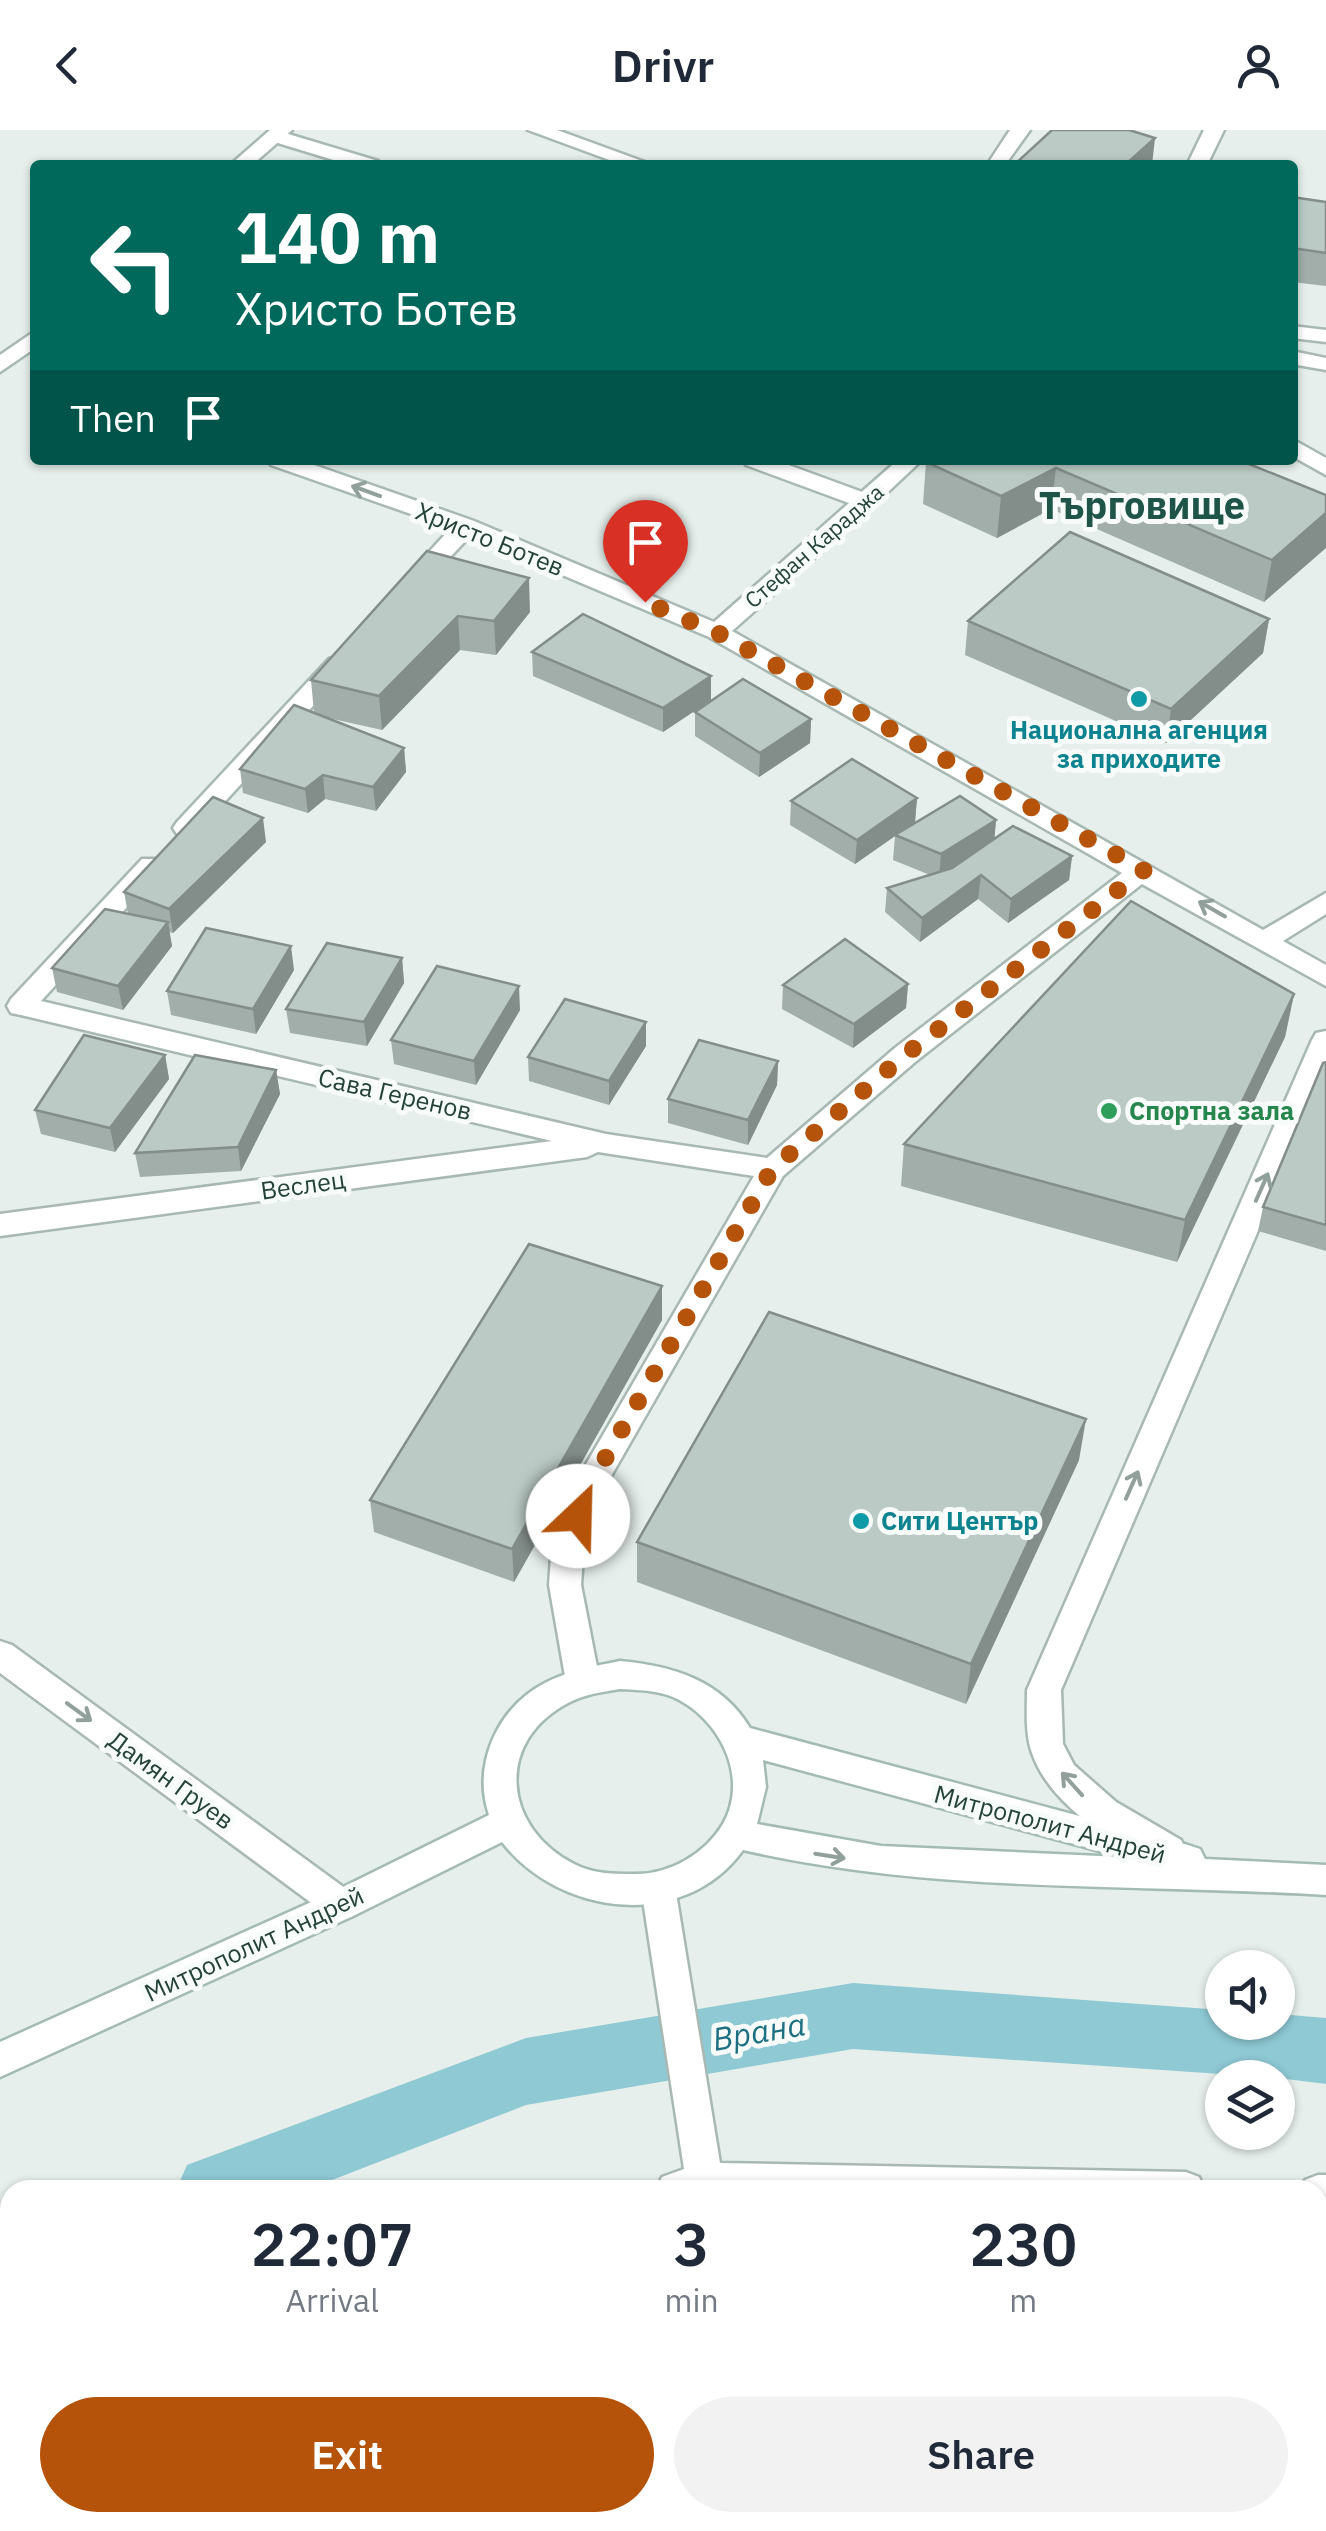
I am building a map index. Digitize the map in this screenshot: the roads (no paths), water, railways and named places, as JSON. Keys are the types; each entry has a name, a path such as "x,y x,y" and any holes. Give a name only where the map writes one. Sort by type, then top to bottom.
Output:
{"street":[{"path":"538,130 628,160"},
{"path":"998,160 1020,130"},
{"path":"1199,160 1214,130"},
{"path":"246,160 278,133 356,160"},
{"path":"1298,333 1326,336"},
{"path":"1,363 30,341"},
{"path":"1298,358 1326,364"},
{"path":"1,363 30,372"},
{"path":"1298,450 1326,468"},
{"name":"Христо Ботев","path":"293,465 466,526 716,632 1326,976"},
{"path":"767,465 865,502"},
{"name":"Стефан Караджа","path":"716,632 906,465"},
{"path":"398,599 466,526"},
{"name":"Сава Геренов","path":"358,642 20,1006 606,1144 772,1169"},
{"path":"583,1682 564,1585 568,1543 587,1490 772,1169 905,1055 1144,870"},
{"path":"1266,940 1326,902"},
{"path":"1180,1858 1076,1791 1051,1758 1044,1723 1044,1690 1326,1040"},
{"name":"Веслец","path":"0,1225 606,1144"},
{"name":"Дамян Груев","path":"0,1655 342,1905"},
{"path":"620,1675 658,1678 692,1691 721,1712 741,1740 751,1768 750,1798 736,1834 721,1853 693,1874 658,1888 622,1892 584,1886 552,1873 525,1850 506,1823 499,1789 504,1754 520,1723 548,1698 583,1682 620,1675"},
{"name":"Митрополит Андрей","path":"741,1740 1244,1873"},
{"name":"Митрополит Андрей","path":"0,2060 342,1905 506,1823"},
{"name":"Митрополит Андрей","path":"736,1834 802,1852 878,1863 1244,1873 1326,1880"},
{"path":"658,1888 698,2140 695,2180"}],"waterway":[{"name":"Врана","path":"240,2180 526,2072 853,2016 1326,2051"}],"place":[{"name":"Национална агенция за приходите","path":"1139,699"},
{"name":"Спортна зала","path":"1109,1111"},
{"name":"Сити Център","path":"861,1521"}],"district":[{"name":"Търговище","path":"1142,506"}]}
